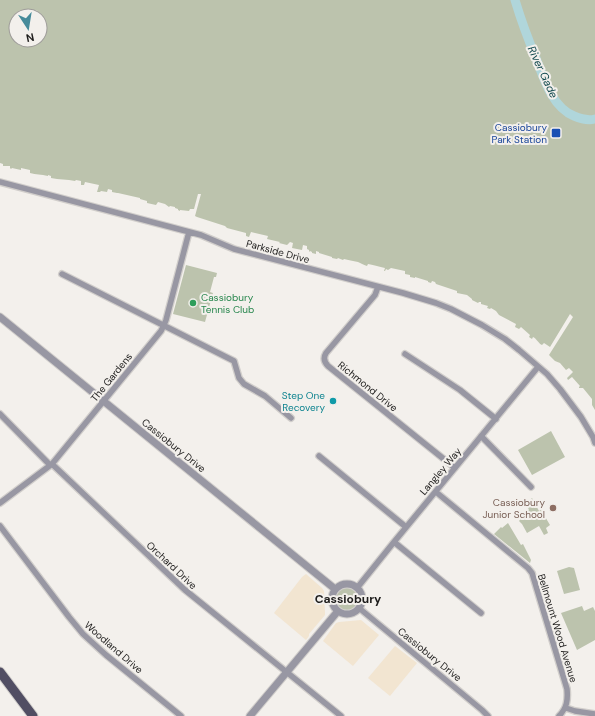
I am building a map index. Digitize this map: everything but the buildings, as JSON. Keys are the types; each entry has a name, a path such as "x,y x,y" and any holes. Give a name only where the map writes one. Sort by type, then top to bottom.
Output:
{"main road":[{"path":"0,672 33,716"}],"street":[{"name":"Parkside Drive","path":"0,182 201,235 234,249 436,303 468,317 505,339 546,374 587,426 595,444"},
{"name":"The Gardens","path":"0,503 51,465 164,325 189,232"},
{"path":"62,274 234,361 239,378 244,384 265,396 290,418"},
{"name":"Richmond Drive","path":"378,287 376,293 326,353 324,361 328,366 455,468"},
{"name":"Cassiobury Drive","path":"0,317 335,589"},
{"path":"405,354 460,390 496,419"},
{"name":"Langley Way","path":"357,588 538,367"},
{"name":"Orchard Drive","path":"0,414 51,465 185,590 341,716"},
{"path":"481,436 531,487"},
{"path":"319,456 406,527"},
{"name":"Bellmount Wood Avenue","path":"436,492 531,570 567,689 568,698 566,708"},
{"name":"Woodland Drive","path":"0,526 69,618 83,634 106,655 181,716"},
{"path":"394,542 481,613"},
{"path":"344,584 353,585 357,588 362,595 359,608 347,614 338,611 332,598 335,589 344,584"},
{"name":"Cassiobury Drive","path":"359,608 488,716"},
{"path":"250,716 338,611"},
{"path":"559,716 566,708 595,714"}],"shaded area":[{"path":"306,574 324,591 325,615 309,634 306,640 274,613"},
{"path":"361,620 379,635 353,666 323,641 336,623"},
{"path":"395,646 417,663 390,696 368,678"}],"green space":[{"path":"0,0 595,0 595,410 592,405 592,399 583,388 579,388 580,386 572,377 568,380 567,378 573,372 569,368 566,370 560,363 555,361 549,355 573,317 570,314 550,347 544,343 542,345 533,337 532,339 529,337 530,335 521,327 519,329 515,327 516,324 499,315 491,308 487,308 488,306 481,304 481,302 478,303 472,300 467,295 457,293 457,291 436,284 435,282 432,281 431,283 415,277 410,277 410,275 405,274 405,271 391,268 384,271 385,268 368,264 367,266 358,262 332,258 316,251 316,254 312,253 310,251 309,252 307,246 303,245 302,250 292,248 293,243 290,242 287,245 279,243 280,242 267,239 268,236 251,232 249,237 246,236 246,233 197,217 195,216 201,194 198,194 194,209 190,209 189,211 180,211 175,207 169,207 158,202 156,205 147,203 147,201 140,198 112,192 112,190 108,189 107,192 97,192 99,185 85,182 84,185 81,185 81,181 51,178 51,176 48,175 30,173 30,170 21,168 21,170 11,169 10,166 3,166 3,164 0,163"},
{"name":"Cassiobury Tennis Club","path":"186,265 217,273 216,277 214,277 210,292 213,293 205,322 173,314"},
{"path":"551,431 565,457 532,475 518,450"},
{"path":"532,498 539,511 541,510 550,525 546,528 548,533 544,535 539,526 527,533 519,521 529,509 525,506"},
{"path":"508,523 521,545 523,544 531,560 530,563 494,534"},
{"path":"569,567 574,568 580,590 564,594 557,571"},
{"path":"347,587 355,591 359,599 355,607 347,611 339,607 335,599 339,591"},
{"path":"582,606 584,611 593,607 595,611 595,640 577,650 561,613"}],"waterway":[{"name":"River Gade","path":"515,0 542,75 554,99 566,112 574,116 589,120 595,119"}],"place":[{"name":"Cassiobury Park Station","path":"556,133"},
{"name":"Cassiobury Tennis Club","path":"193,303"},
{"name":"Step One Recovery","path":"333,401"},
{"name":"Cassiobury Junior School","path":"553,508"}],"district":[{"name":"Cassiobury","path":"348,599"}]}
